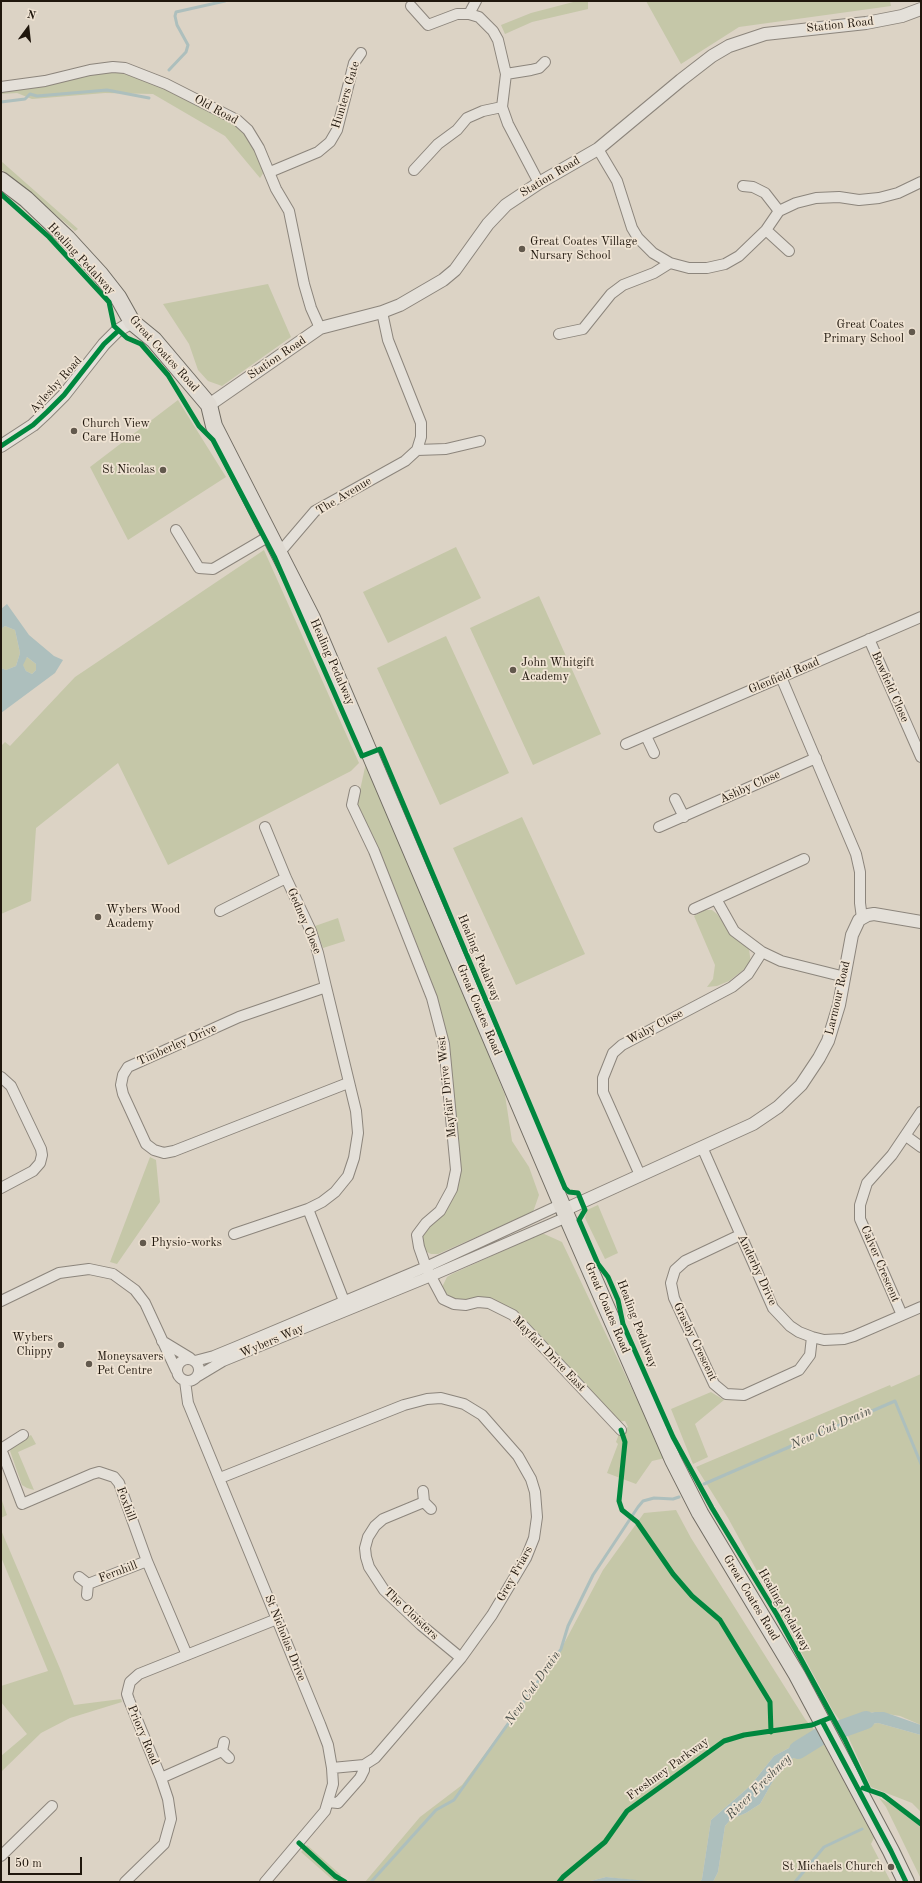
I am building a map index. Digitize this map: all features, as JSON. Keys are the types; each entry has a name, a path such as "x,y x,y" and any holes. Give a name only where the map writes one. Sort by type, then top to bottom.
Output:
{"main road":[{"name":"Great Coates Road","path":"1,180 26,199 67,238 118,297 132,322 154,340 209,405 214,426 280,552 312,618 564,1210 673,1460 690,1494 769,1627 822,1721 892,1850 906,1882"}],"street":[{"path":"469,14 476,1"},
{"path":"412,6 428,25 458,14 469,14 479,17 493,31 498,40 506,74 502,107 508,124 539,183"},
{"name":"Station Road","path":"209,405 320,328 400,306 443,280 465,258 488,224 517,197 598,149 681,80 712,56 729,46 765,34 866,23 902,16 921,9"},
{"name":"Hunters Gate","path":"270,172 318,152 330,142 337,130 354,63 361,53"},
{"path":"506,74 539,68 545,62"},
{"name":"Old Road","path":"1,87 45,81 90,70 114,67 137,71 237,120 248,130 259,148 276,189 289,211 304,284 311,308 320,328"},
{"path":"414,170 438,144 458,130 467,118 483,111 502,107"},
{"path":"598,149 617,181 632,228 638,238 652,253 670,263 689,268 707,268 725,264 739,256 766,230 780,211 796,203 816,198 839,197 859,200 879,198 898,193 921,182"},
{"path":"743,186 753,187 765,193 780,211"},
{"path":"766,230 789,250"},
{"path":"559,334 583,329 610,294 623,285 654,273 670,263"},
{"path":"382,312 388,340 421,424 421,437 417,450 446,449 480,441"},
{"name":"Aylesby Road","path":"1,446 33,425 47,412 64,395 104,344 117,331 132,322"},
{"name":"The Avenue","path":"280,552 315,511 405,461 417,450"},
{"path":"176,530 199,568 213,569 271,535"},
{"name":"Glenfield Road","path":"626,744 921,617"},
{"name":"Bowfield Close","path":"869,639 921,757"},
{"path":"781,677 859,862 862,918 874,914 921,922"},
{"path":"646,736 654,753"},
{"name":"Ashby Close","path":"659,827 816,758"},
{"name":"Mayfair Drive West","path":"355,791 352,805 374,851 432,998 444,1044 456,1170 452,1189 440,1211 426,1223 417,1235 419,1247 429,1271"},
{"path":"675,799 684,817"},
{"name":"Gedney Close","path":"265,827 286,878 311,931 326,987"},
{"path":"694,909 804,859"},
{"name":"Gedney Close","path":"220,911 286,878"},
{"path":"716,899 734,931 762,952 781,961 845,977"},
{"name":"Larmour Road","path":"564,1210 640,1174 753,1124 778,1107 801,1085 819,1058 834,1026 845,977 852,935 856,924 862,918"},
{"name":"Waby Close","path":"640,1174 604,1092 603,1078 614,1053 622,1045 732,987 748,974 762,952"},
{"path":"234,1234 308,1209 322,1202 335,1192 348,1176 354,1158 358,1133 356,1112 326,987"},
{"name":"Timberley Drive","path":"326,987 239,1017 128,1067 123,1075 121,1085 123,1094 146,1144 154,1150 164,1153 174,1151 348,1083"},
{"path":"1,1076 11,1086 41,1149 42,1155 40,1163 36,1169 1,1188"},
{"name":"Calver Crescent","path":"902,1315 860,1219 860,1205 867,1183 892,1155 921,1112"},
{"path":"906,1136 921,1147"},
{"name":"Anderby Drive","path":"702,1147 773,1308 790,1326 799,1332 824,1340 844,1339 921,1307"},
{"path":"308,1209 346,1305"},
{"name":"Wybers Way","path":"192,1359 214,1356 346,1305 429,1271 564,1210"},
{"name":"Wybers Way","path":"429,1271 564,1210"},
{"name":"Grasby Crescent","path":"740,1234 685,1261 675,1270 671,1283 674,1298 714,1384 726,1394 744,1395 799,1370 810,1355 812,1337"},
{"path":"1,1301 59,1273 89,1268 108,1272 124,1281 145,1303 177,1375 185,1381 192,1381 198,1376 200,1368 192,1359 162,1341"},
{"name":"Mayfair Drive East","path":"429,1271 443,1300 454,1304 466,1305 478,1302 489,1303 513,1315 621,1430"},
{"name":"Wybers Way","path":"198,1376 223,1361 346,1305"},
{"path":"176,1370 180,1361 192,1359"},
{"name":"St Nicholas Drive","path":"185,1381 188,1403 220,1478 325,1738 332,1768 333,1784 325,1811 265,1882"},
{"name":"Grey Friars","path":"220,1478 416,1402 441,1398 454,1400 482,1415 518,1456 525,1467 535,1492 537,1517 534,1538 526,1558 492,1615 461,1658 375,1758 364,1765 364,1770 360,1778 338,1803 328,1802"},
{"name":"Foxhill","path":"23,1435 1,1449 22,1504 99,1472 114,1477 119,1483 147,1561 187,1655"},
{"name":"The Cloisters","path":"423,1491 428,1505 383,1519 374,1526 368,1537 365,1548 366,1557 369,1567 384,1590 421,1625 461,1658"},
{"name":"Fernhill","path":"88,1584 147,1561"},
{"name":"Fernhill","path":"79,1576 88,1584"},
{"name":"Fernhill","path":"87,1595 88,1584"},
{"name":"Priory Road","path":"125,1882 161,1848 168,1834 171,1811 161,1778 129,1700 128,1688 130,1682 139,1674 277,1618"},
{"path":"161,1778 225,1751"},
{"path":"332,1768 364,1765"},
{"path":"1,1856 52,1806"}],"green space":[{"path":"577,1 588,1 588,9 532,22 505,34 501,25 531,13"},
{"path":"646,1 890,1 891,6 739,27 681,64"},
{"path":"107,71 134,73 229,119 241,128 265,166 264,172 260,178 225,136 153,94 105,93 32,99 17,93 1,94 1,89"},
{"path":"1,161 78,229 75,231 1,169"},
{"path":"268,284 291,337 222,386 208,381 198,370 189,344 163,304"},
{"path":"178,400 226,477 128,540 90,467"},
{"path":"456,547 481,598 388,643 363,592"},
{"path":"264,550 359,763 351,771 168,865 118,763 36,828 31,901 1,914 1,746 5,742 10,746 75,677"},
{"path":"539,596 601,734 533,765 470,628"},
{"path":"5,626 15,630 20,653 16,666 6,670 1,668 1,629"},
{"path":"446,636 509,773 440,805 377,668"},
{"path":"27,657 36,664 36,670 32,674 26,671 22,664"},
{"path":"367,758 505,1095 512,1141 529,1167 539,1195 533,1212 438,1254 431,1254 423,1250 419,1240 426,1229 445,1211 455,1189 437,1002 431,980 407,919 357,804"},
{"path":"522,817 585,954 516,985 453,848"},
{"path":"705,910 712,910 717,914 729,931 749,949 751,964 729,981 717,986 707,987 713,979 715,965 694,916"},
{"path":"338,918 345,941 323,948 315,926"},
{"path":"150,1157 156,1160 160,1202 117,1264 110,1262"},
{"path":"598,1205 618,1253 605,1259 585,1218 587,1210"},
{"path":"542,1233 562,1242 665,1458 652,1461 636,1484 607,1473 618,1444 616,1442 620,1431 628,1427 625,1421 616,1422 534,1329 510,1307 489,1300 450,1302 442,1287 447,1277 452,1274"},
{"path":"921,1374 921,1725 900,1716 875,1712 849,1717 841,1722 833,1711 728,1518 696,1467 890,1385 891,1387"},
{"path":"711,1392 724,1400 695,1424 708,1457 693,1464 671,1409"},
{"path":"31,1435 36,1444 18,1452 34,1490 22,1485 10,1451 13,1445"},
{"path":"1,1498 7,1515 1,1518"},
{"path":"676,1510 691,1538 805,1719 817,1733 774,1756 750,1786 711,1820 702,1879 700,1882 649,1882 606,1877 587,1882 365,1882 420,1817 462,1785 559,1653 603,1570 644,1513"},
{"path":"1,1530 74,1705 121,1699 122,1702 70,1718 41,1733 1,1772 1,1756 27,1734 1,1702 1,1686 48,1671 1,1557"},
{"path":"878,1723 921,1735 921,1812 912,1803 871,1787 846,1732 862,1725"},
{"path":"822,1741 874,1838 871,1844 891,1882 713,1882 718,1872 725,1826 731,1819 746,1813 760,1804 773,1781 792,1759"},
{"path":"879,1798 891,1804 921,1827 921,1879 886,1807"},
{"path":"307,1845 341,1875 335,1882 301,1852"}],"water":[{"path":"7,604 29,635 54,656 63,660 55,673 1,713 1,668 6,670 16,666 20,653 15,630 5,626 1,629 1,609","holes":["27,657 36,664 36,670 32,674 26,671 23,665"]},
{"path":"875,1712 884,1712 921,1725 921,1735 878,1723 862,1725 846,1732 841,1722 849,1717"},
{"path":"817,1733 822,1741 792,1759 773,1781 760,1804 746,1813 731,1819 725,1826 718,1872 713,1882 700,1882 702,1879 711,1820 750,1786 774,1756"},
{"path":"606,1877 647,1881 649,1882 587,1882"}],"waterway":[{"path":"169,70 186,52 188,45 177,25 175,16 176,12 225,1"},
{"path":"1,102 25,99 30,94 37,96 107,90 149,98"},
{"name":"New Cut Drain","path":"704,1484 895,1401 921,1464"},
{"name":"New Cut Drain","path":"371,1882 436,1810 454,1800 561,1649 568,1626 593,1575 638,1507 643,1501 654,1498 673,1499 679,1497"},
{"name":"River Freshney","path":"798,1750 819,1737 866,1720"},
{"path":"795,1882 824,1847 862,1829"}],"cycle path":[{"name":"Healing Pedalway","path":"1,194 49,237 109,302 114,326 127,338 141,344 168,375 199,426 213,440 275,558 362,756 380,749 565,1188 569,1192 578,1193 585,1210 579,1220 598,1264 608,1277 618,1300 623,1324 673,1437 712,1508 777,1615 845,1740 869,1790"},
{"path":"1,446 33,425 47,412 64,395 104,344 118,331"},
{"path":"621,1430 625,1442 619,1501 622,1510 637,1522 673,1574 692,1596 720,1620 770,1702 771,1732"},
{"name":"Freshney Parkway","path":"559,1882 605,1842 627,1811 724,1741 744,1735 812,1725 832,1717"},
{"path":"822,1721 906,1882"},
{"path":"863,1788 883,1795 921,1824"},
{"path":"299,1843 335,1876 345,1882"}],"place":[{"name":"Great Coates Village Nursary School","path":"522,249"},
{"name":"Great Coates Primary School","path":"912,332"},
{"name":"Church View Care Home","path":"74,431"},
{"name":"St Nicolas","path":"163,470"},
{"name":"John Whitgift Academy","path":"513,670"},
{"name":"Wybers Wood Academy","path":"98,917"},
{"name":"Physio-works","path":"143,1243"},
{"name":"Wybers Chippy","path":"61,1345"},
{"name":"Moneysavers Pet Centre","path":"89,1364"},
{"name":"St Michaels Church","path":"891,1867"}]}
